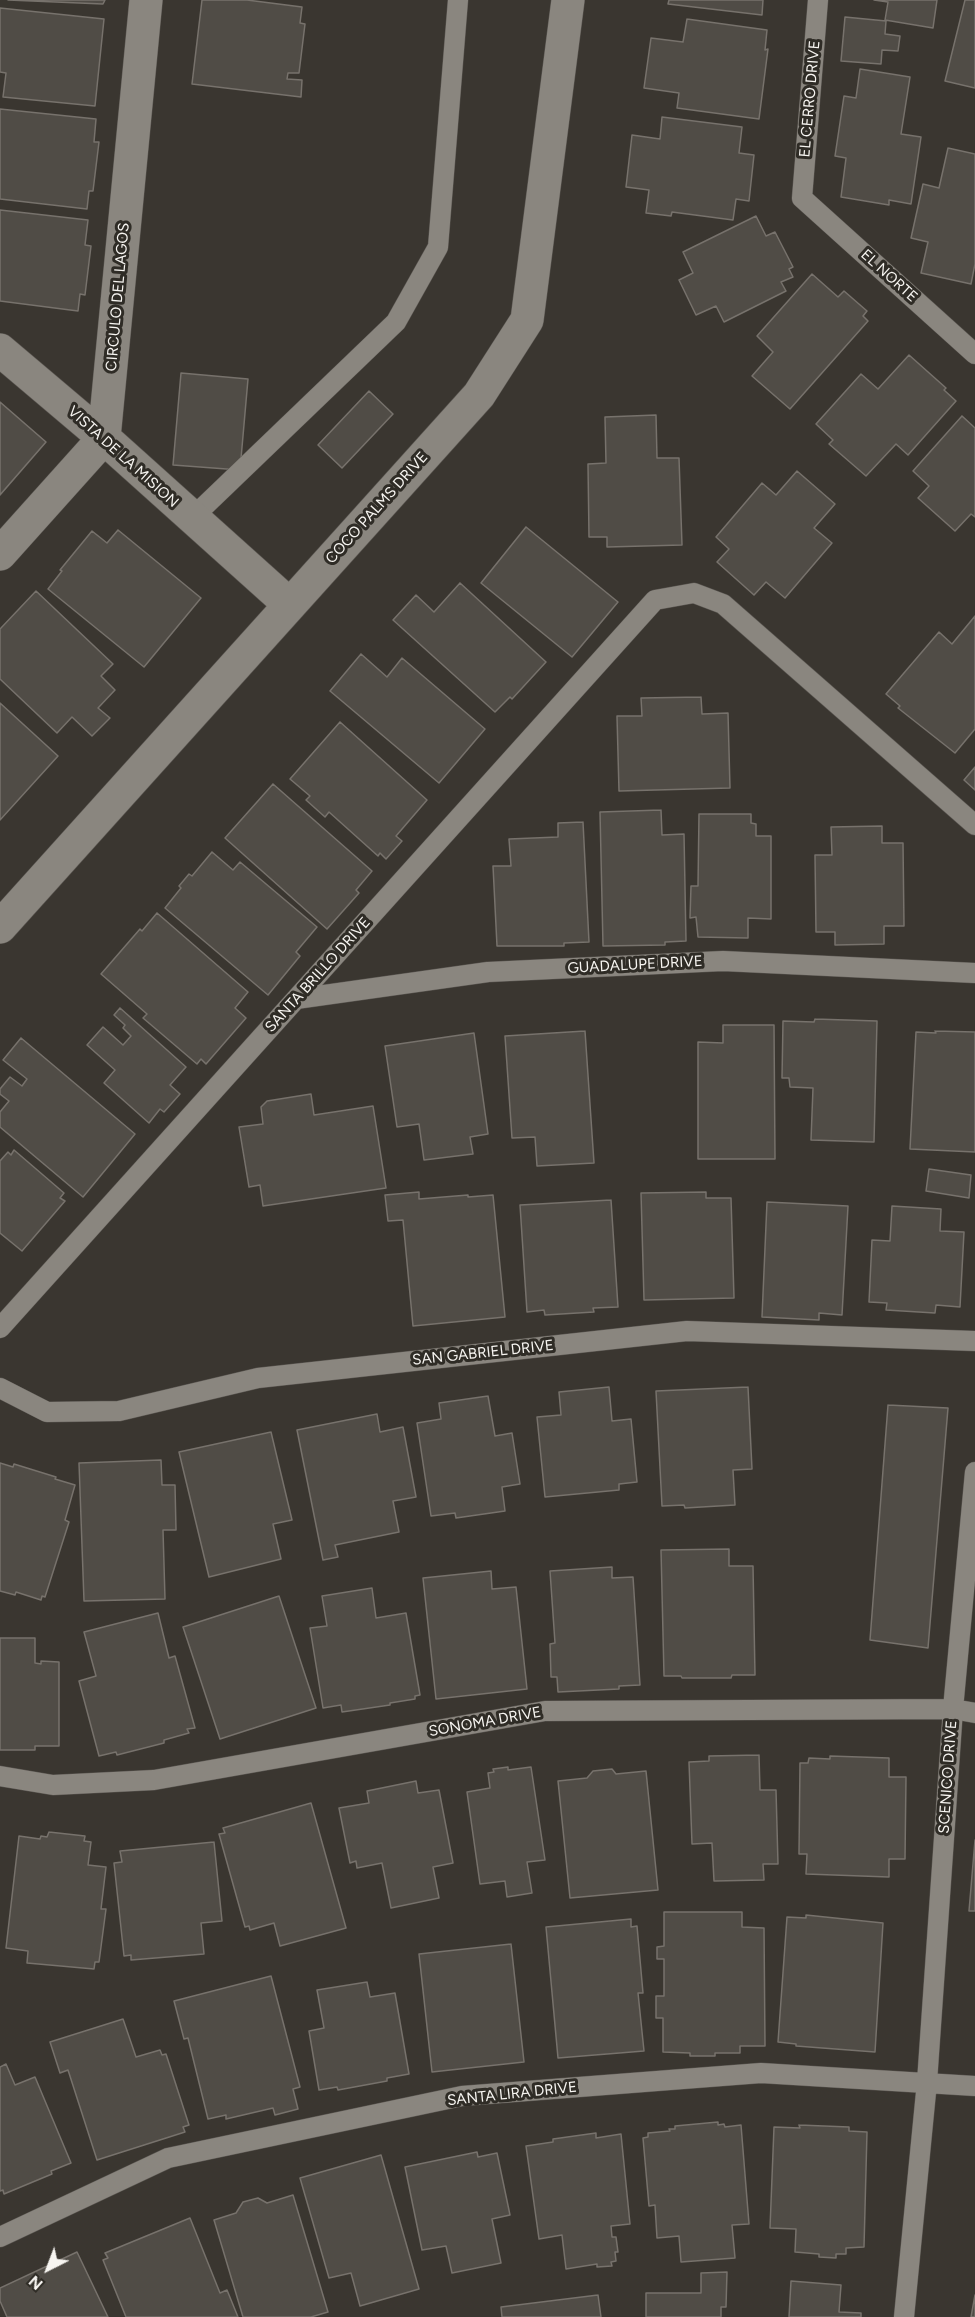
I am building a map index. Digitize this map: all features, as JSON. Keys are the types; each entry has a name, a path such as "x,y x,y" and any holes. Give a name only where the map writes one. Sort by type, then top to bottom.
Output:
{"street":[{"name":"CIRCULO DEL LAGOS","path":"104,438 146,0"},
{"name":"COCO PALMS DRIVE","path":"0,927 479,395 527,320 568,0"},
{"name":"VISTA DE LA MISION","path":"0,350 104,438 290,605"},
{"path":"0,554 104,438"}],"lane":[{"path":"192,518 396,322 438,247 458,0"},
{"name":"EL CERRO DRIVE","path":"802,198 818,0"},
{"name":"EL NORTE","path":"802,198 975,354"},
{"name":"SANTA BRILLO DRIVE","path":"0,1328 655,600 694,593 723,604 975,825"},
{"name":"GUADALUPE DRIVE","path":"296,999 488,972 723,961 975,973"},
{"name":"SAN GABRIEL DRIVE","path":"0,1388 47,1412 119,1411 258,1378 687,1331 975,1341"},
{"name":"SCENICO DRIVE","path":"904,2317 927,2082 953,1709 975,1472"},
{"name":"SONOMA DRIVE","path":"0,1776 52,1785 154,1780 546,1711 953,1709 975,1713"},
{"name":"SANTA LIRA DRIVE","path":"0,2236 168,2158 462,2096 761,2073 975,2086"}],"building":[{"path":"8,0 105,0 103,4"},
{"path":"202,0 247,0 302,7 300,23 305,24 299,73 288,73 287,79 302,80 301,97 192,84"},
{"path":"669,0 763,0 762,15 668,4"},
{"path":"874,0 937,0 933,28 885,20 888,2"},
{"path":"965,0 975,0 975,88 945,81"},
{"path":"0,8 104,19 95,106 3,97 6,73 0,72"},
{"path":"845,17 886,21 885,34 900,36 898,51 882,50 881,64 841,61"},
{"path":"687,19 767,30 765,50 768,49 759,119 677,108 679,93 644,88 651,38 683,42"},
{"path":"860,69 910,77 901,134 921,137 911,204 889,200 889,205 841,197 846,158 835,156 844,96 856,98"},
{"path":"0,109 96,119 94,142 99,142 93,191 89,191 87,209 0,199"},
{"path":"662,117 742,127 739,153 754,155 749,201 736,199 733,220 672,212 671,216 646,213 649,190 626,187 632,135 660,139"},
{"path":"948,148 975,154 975,264 971,284 921,273 928,242 911,238 923,184 939,188"},
{"path":"0,210 88,220 85,245 91,246 85,295 80,294 78,311 0,301"},
{"path":"756,216 766,236 775,232 793,267 789,269 793,277 781,282 786,291 724,322 716,306 696,315 679,280 693,273 683,252"},
{"path":"812,274 838,297 844,291 867,311 863,316 868,321 790,409 752,376 773,352 757,336"},
{"path":"909,355 946,388 944,390 956,401 908,455 896,444 866,476 829,444 833,440 816,424 861,374 878,389"},
{"path":"181,373 248,379 240,470 173,465"},
{"path":"369,391 393,414 342,468 318,445"},
{"path":"0,402 46,442 0,495"},
{"path":"656,415 657,458 679,458 682,545 607,547 607,537 589,537 588,464 606,463 605,417"},
{"path":"962,416 975,428 975,517 971,514 955,531 918,498 929,486 913,471"},
{"path":"797,471 835,504 814,528 832,543 785,598 766,582 754,595 717,562 729,549 716,537 762,483 776,495"},
{"path":"526,527 618,602 572,657 481,583"},
{"path":"118,530 201,598 144,667 48,589 62,571 60,570 92,531 107,543"},
{"path":"460,583 546,662 512,699 510,697 495,712 393,620 416,595 434,612"},
{"path":"36,591 113,664 101,676 115,690 98,708 110,718 92,736 72,717 57,733 0,679 0,629"},
{"path":"975,616 975,729 955,753 898,708 900,706 886,694 939,632 952,644"},
{"path":"361,654 387,677 402,658 485,729 439,783 330,691"},
{"path":"701,697 702,714 728,713 730,788 619,791 617,716 642,716 641,698"},
{"path":"0,703 58,756 0,820"},
{"path":"340,722 427,800 396,836 402,841 386,859 380,853 378,856 329,812 325,817 306,800 310,796 290,779"},
{"path":"975,767 975,790 964,780"},
{"path":"273,784 372,871 356,890 359,893 327,929 225,838"},
{"path":"661,810 662,835 684,834 686,941 665,942 665,945 603,946 600,812"},
{"path":"699,814 751,814 751,823 756,824 756,836 771,836 771,919 748,918 748,938 698,937 696,917 690,918 691,886 698,886"},
{"path":"583,822 589,942 564,943 564,946 497,946 493,866 511,866 509,839 558,837 558,823"},
{"path":"882,826 882,843 903,843 904,926 884,926 884,944 835,945 835,932 816,932 815,855 832,855 831,827"},
{"path":"212,852 233,870 240,862 317,927 296,952 300,956 268,995 165,908 189,874 192,876"},
{"path":"157,913 248,992 235,1008 246,1018 206,1064 201,1059 197,1064 143,1018 147,1014 101,974"},
{"path":"120,1008 186,1067 170,1085 180,1094 164,1112 160,1109 149,1123 104,1083 115,1070 87,1045 103,1027 123,1045 131,1036 123,1028 125,1025 114,1015"},
{"path":"815,1019 877,1021 874,1142 811,1140 813,1088 790,1087 789,1078 782,1078 783,1021 814,1022"},
{"path":"723,1025 774,1025 775,1159 698,1159 698,1042 723,1043"},
{"path":"585,1031 594,1163 537,1166 535,1137 512,1138 505,1036"},
{"path":"935,1031 975,1032 975,1152 910,1149 916,1032 936,1033"},
{"path":"474,1033 488,1134 470,1137 473,1154 424,1160 419,1124 397,1127 385,1046"},
{"path":"21,1038 135,1134 83,1197 0,1127 0,1112 9,1101 0,1094 0,1089 10,1077 22,1086 27,1079 3,1060"},
{"path":"311,1094 314,1115 373,1106 386,1188 263,1206 260,1185 249,1187 239,1127 263,1124 261,1107 267,1101"},
{"path":"14,1150 64,1193 60,1198 65,1201 22,1251 0,1233 0,1161 8,1152 11,1155"},
{"path":"929,1169 971,1175 969,1198 926,1191"},
{"path":"419,1192 419,1199 493,1195 505,1317 413,1326 403,1220 388,1221 385,1195"},
{"path":"706,1192 706,1198 731,1198 734,1298 644,1300 641,1193"},
{"path":"611,1200 618,1307 593,1308 594,1312 545,1315 544,1310 527,1312 520,1205"},
{"path":"767,1202 848,1206 842,1315 819,1313 819,1320 762,1317"},
{"path":"892,1206 941,1209 940,1231 964,1232 960,1307 936,1305 935,1313 886,1310 887,1303 869,1302 872,1240 890,1241"},
{"path":"609,1387 612,1421 631,1419 637,1482 619,1484 619,1490 545,1497 537,1417 561,1415 559,1392"},
{"path":"748,1387 752,1469 733,1470 735,1505 685,1508 684,1505 662,1506 656,1391"},
{"path":"488,1396 495,1436 512,1433 520,1484 502,1487 505,1511 456,1518 455,1513 431,1516 417,1423 441,1419 439,1403"},
{"path":"888,1405 948,1408 928,1648 870,1640"},
{"path":"377,1414 380,1432 403,1427 416,1497 393,1501 399,1532 335,1545 338,1557 323,1560 297,1430"},
{"path":"271,1432 292,1520 273,1524 281,1559 209,1577 179,1452"},
{"path":"161,1460 162,1485 175,1485 176,1530 163,1530 165,1599 84,1601 79,1463"},
{"path":"0,1463 13,1467 14,1464 75,1485 65,1520 69,1522 45,1597 42,1596 41,1600 16,1592 15,1595 0,1591"},
{"path":"729,1549 729,1566 753,1566 755,1675 732,1675 731,1678 664,1676 661,1550"},
{"path":"612,1567 612,1578 633,1577 640,1685 619,1686 619,1689 558,1692 557,1677 551,1677 550,1644 555,1643 550,1571"},
{"path":"491,1571 492,1589 516,1587 527,1689 436,1699 423,1578"},
{"path":"372,1588 376,1618 406,1613 420,1695 415,1696 415,1699 390,1703 390,1705 342,1712 341,1705 323,1708 310,1628 327,1626 322,1596"},
{"path":"279,1596 316,1708 220,1739 183,1627"},
{"path":"158,1613 169,1658 175,1656 195,1728 187,1729 189,1733 164,1740 164,1743 117,1755 116,1752 99,1756 79,1681 96,1676 84,1632"},
{"path":"0,1638 35,1638 35,1663 59,1662 59,1746 35,1746 35,1750 0,1750"},
{"path":"759,1755 760,1790 776,1790 778,1864 763,1864 764,1880 714,1881 712,1843 692,1844 689,1762 709,1761 709,1756"},
{"path":"830,1756 889,1758 889,1777 906,1777 905,1859 889,1859 889,1877 806,1874 807,1854 799,1854 800,1763 808,1763 809,1758 830,1759"},
{"path":"508,1767 508,1770 531,1767 545,1860 527,1862 532,1893 507,1897 505,1881 480,1884 467,1792 490,1788 488,1773 494,1772 493,1769"},
{"path":"612,1769 616,1774 646,1771 658,1890 570,1898 558,1781 587,1778 593,1771"},
{"path":"416,1781 418,1793 439,1790 453,1863 433,1867 439,1898 391,1908 382,1863 357,1868 356,1861 350,1863 339,1808 369,1803 367,1791"},
{"path":"311,1803 346,1928 280,1946 274,1923 250,1930 249,1926 245,1927 219,1834 225,1833 223,1828"},
{"path":"49,1832 85,1836 84,1841 91,1842 88,1865 106,1867 101,1909 106,1909 99,1962 95,1962 94,1969 27,1963 28,1951 6,1948 19,1836 40,1839 41,1836 47,1837"},
{"path":"975,1840 975,1911 969,1911"},
{"path":"214,1842 222,1921 201,1923 204,1954 131,1960 131,1955 124,1956 114,1863 122,1862 120,1851"},
{"path":"664,1912 742,1912 742,1927 764,1928 765,2046 740,2046 740,2053 715,2053 715,2056 690,2056 690,2053 663,2052 663,2018 656,2018 656,1996 664,1996 664,1959 657,1959 657,1947 664,1946"},
{"path":"806,1915 883,1923 875,2052 796,2046 796,2044 778,2042 787,1917 806,1918"},
{"path":"631,1919 631,1927 637,1926 643,1993 638,1993 644,2051 558,2058 546,1927"},
{"path":"511,1944 524,2062 432,2072 419,1954"},
{"path":"271,1976 300,2087 293,2089 298,2109 275,2115 273,2108 226,2119 226,2115 208,2119 188,2038 184,2039 174,2001"},
{"path":"367,1982 370,1997 395,1993 409,2074 387,2078 387,2081 338,2090 337,2087 319,2090 309,2031 324,2028 317,1990"},
{"path":"123,2019 136,2057 160,2050 162,2055 166,2054 189,2125 183,2127 185,2132 97,2160 68,2070 60,2073 50,2042"},
{"path":"6,2064 15,2085 35,2077 71,2163 51,2171 52,2174 4,2194 3,2190 0,2191 0,2067"},
{"path":"718,2122 718,2125 724,2124 725,2127 741,2125 749,2224 732,2225 735,2258 681,2262 679,2236 657,2238 655,2205 649,2206 643,2138 648,2137 648,2133 670,2131 669,2129 675,2129 675,2126"},
{"path":"799,2125 849,2127 849,2131 867,2132 864,2247 846,2248 846,2254 836,2254 836,2258 819,2257 819,2254 795,2252 796,2229 770,2228 774,2127 800,2128"},
{"path":"596,2133 596,2138 621,2134 630,2224 611,2226 612,2237 616,2237 618,2252 615,2252 616,2261 611,2262 612,2266 597,2267 597,2264 566,2269 562,2235 539,2239 526,2146 553,2142 553,2139"},
{"path":"477,2152 478,2157 497,2153 510,2215 492,2219 501,2263 452,2273 446,2246 422,2250 405,2167"},
{"path":"381,2155 419,2289 360,2306 351,2273 329,2278 300,2178"},
{"path":"293,2195 328,2312 311,2317 243,2317 214,2220 236,2213 243,2202 258,2198 267,2203"},
{"path":"190,2218 220,2293 227,2290 238,2317 126,2317 103,2260 108,2258 105,2253"},
{"path":"77,2252 108,2317 7,2317 0,2301 0,2288"},
{"path":"727,2272 726,2307 721,2307 721,2317 646,2317 646,2293 701,2293 701,2273"},
{"path":"791,2281 841,2285 839,2312 861,2313 861,2317 789,2317"},
{"path":"598,2295 601,2317 502,2317 501,2307"},
{"path":"975,2295 975,2317 971,2317"}]}
